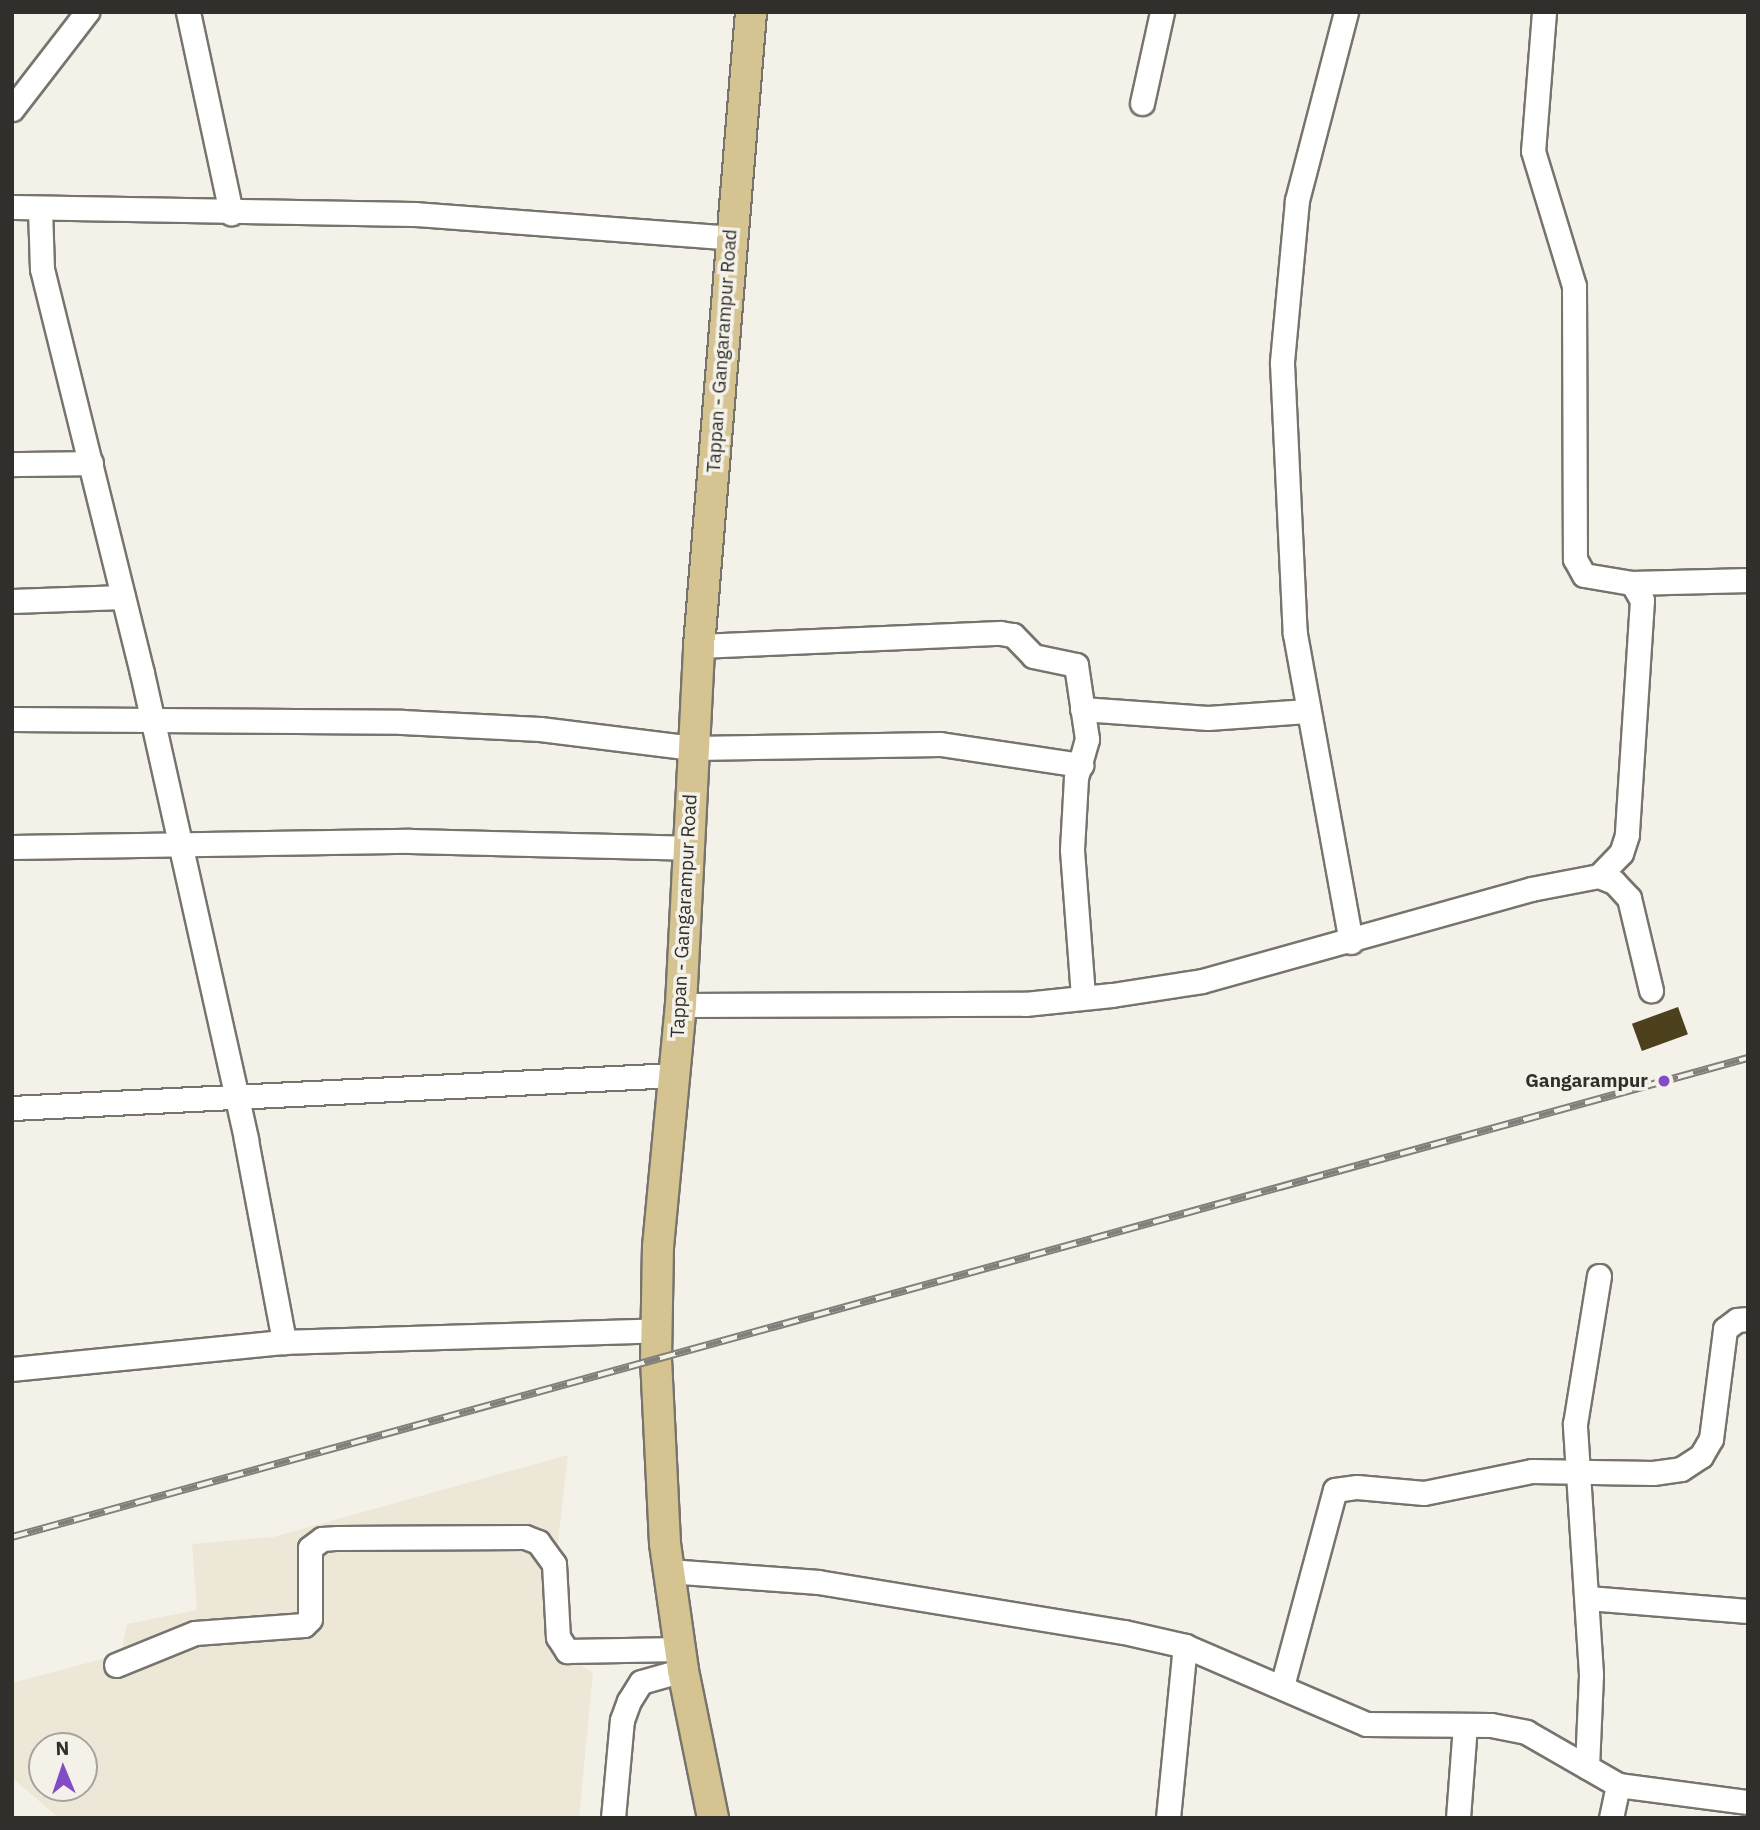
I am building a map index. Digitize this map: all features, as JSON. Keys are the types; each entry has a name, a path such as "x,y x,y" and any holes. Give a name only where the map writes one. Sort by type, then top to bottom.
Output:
{"main road":[{"name":"Tappan - Gangarampur Road","path":"713,1818 681,1659 669,1571 657,1330 658,1247 681,1005 699,646 751,12"}],"street":[{"path":"12,109 87,12"},
{"path":"188,12 231,213"},
{"path":"1142,103 1162,12"},
{"path":"1346,12 1297,200 1283,335 1289,557 1295,634 1307,711 1352,942"},
{"path":"1544,12 1533,151 1574,286 1575,559 1584,575 1632,583 1748,580"},
{"path":"12,207 472,216 731,238"},
{"path":"40,209 42,269 151,717 176,843 234,1095 284,1342"},
{"path":"12,464 91,463"},
{"path":"1599,876 1621,853 1630,814 1642,621 1642,600 1632,583"},
{"path":"12,601 123,597"},
{"path":"699,646 1013,635 1033,656 1076,665 1087,739 1076,778 1072,850 1083,998"},
{"path":"1082,709 1208,718 1307,711"},
{"path":"12,719 151,717 475,725 628,738 693,748 940,744 1081,765"},
{"path":"12,847 410,841 688,848"},
{"path":"681,1005 1025,1004 1083,998 1202,981 1352,942 1543,886 1599,876 1614,882 1629,898 1651,990"},
{"path":"12,1108 674,1075"},
{"path":"1587,1767 1591,1674 1577,1469 1578,1387 1600,1276"},
{"path":"1282,1686 1335,1490 1357,1487 1424,1493 1521,1473 1577,1469 1653,1473 1681,1469 1701,1456 1711,1438 1725,1329 1737,1320 1748,1319"},
{"path":"13,1366 284,1342 657,1330"},
{"path":"116,1665 195,1633 304,1625 310,1619 310,1548 322,1539 338,1538 524,1537 538,1542 554,1564 558,1637 567,1651 681,1659"},
{"path":"669,1571 818,1581 1038,1615 1185,1646 1366,1724 1465,1725 1526,1732 1618,1784 1748,1802"},
{"path":"1587,1598 1748,1611"},
{"path":"1168,1818 1185,1646"},
{"path":"613,1818 622,1720 629,1701 641,1682 681,1659"},
{"path":"1458,1818 1465,1725"},
{"path":"1611,1818 1618,1784"}],"shaded area":[{"path":"568,1455 546,1644 593,1673 579,1818 59,1818 40,1802 98,1802 98,1732 28,1732 28,1792 12,1778 12,1683 121,1654 127,1624 197,1610 192,1544 273,1537"}],"building":[{"path":"1678,1007 1688,1034 1642,1051 1632,1024"}],"railway":[{"path":"12,1537 1748,1058"}],"place":[{"name":"Gangarampur","path":"1664,1081"}]}
